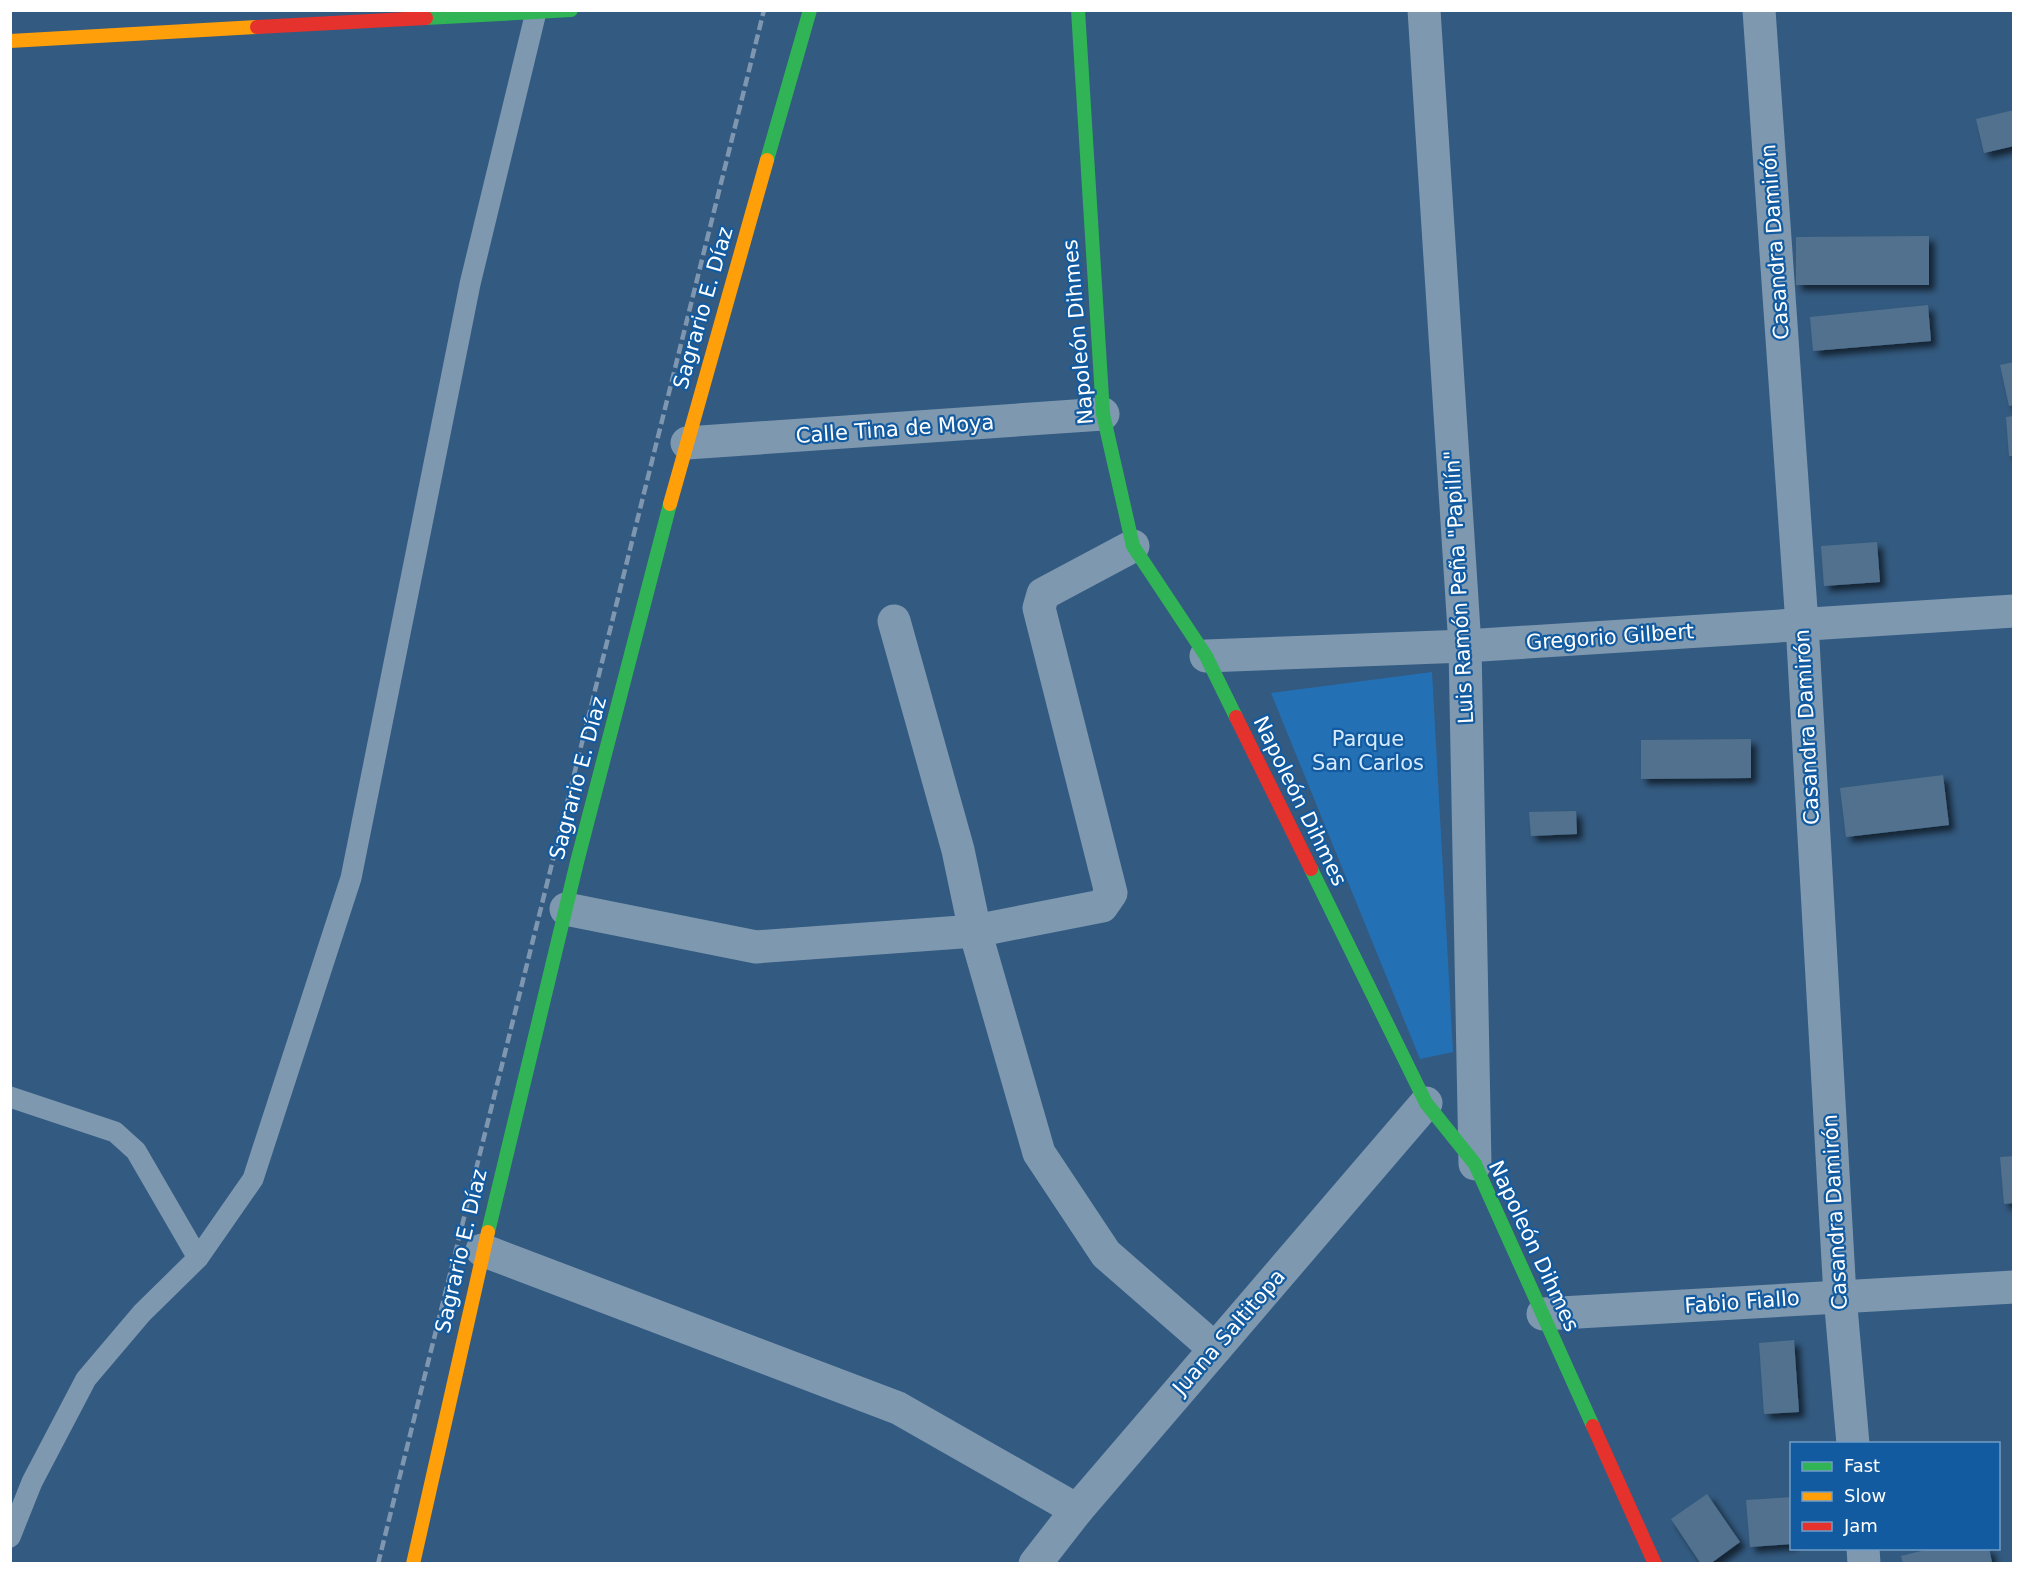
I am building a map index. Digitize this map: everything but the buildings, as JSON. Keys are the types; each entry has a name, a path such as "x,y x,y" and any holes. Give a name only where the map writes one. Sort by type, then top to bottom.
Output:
{"street":[{"path":"10,41 571,10"},
{"name":"Sagrario E. Díaz","path":"413,1563 482,1250 566,909 687,443 810,10"},
{"name":"Napoleón Dihmes","path":"1078,10 1103,414 1133,546 1206,656 1426,1103 1475,1164 1655,1563"},
{"name":"Luis Ramón Peña \"Papilín\"","path":"1424,10 1465,646 1475,1164"},
{"name":"Casandra Damirón","path":"1759,10 1802,624 1839,1296 1853,1442"},
{"name":"Calle Tina de Moya","path":"687,443 1103,414"},
{"path":"566,909 756,947 975,931 1102,906 1111,893 1039,608 1043,594 1133,546"},
{"name":"Gregorio Gilbert","path":"1206,656 1465,646 2013,611"},
{"path":"894,621 958,850 975,931 1039,1153 1106,1254 1215,1349"},
{"name":"Juana Saltitopa","path":"1035,1563 1077,1510 1426,1103"},
{"path":"482,1250 897,1408 1077,1510"},
{"name":"Fabio Fiallo","path":"1543,1314 2013,1287"}],"lane":[{"path":"10,1537 32,1482 86,1379 142,1313 198,1258 253,1179 351,878 470,284 536,12"},
{"path":"10,1097 115,1132 136,1151 198,1258"}],"green space":[{"name":"Parque San Carlos","path":"1432,672 1453,1052 1420,1059 1271,693"}],"railway":[{"path":"378,1564 764,10"}],"traffic: fast":[{"path":"426,18 571,10"},
{"path":"767,160 810,10"},
{"path":"1078,10 1103,414 1133,546 1206,656 1236,717"},
{"path":"488,1232 577,862 670,504"},
{"path":"1311,869 1426,1103 1475,1164 1593,1426"}],"traffic: slow":[{"path":"10,41 257,27"},
{"path":"670,504 767,160"},
{"path":"413,1564 488,1232"}],"traffic: jam":[{"path":"257,27 426,18"},
{"path":"1236,717 1311,869"},
{"path":"1593,1426 1655,1564"}]}
